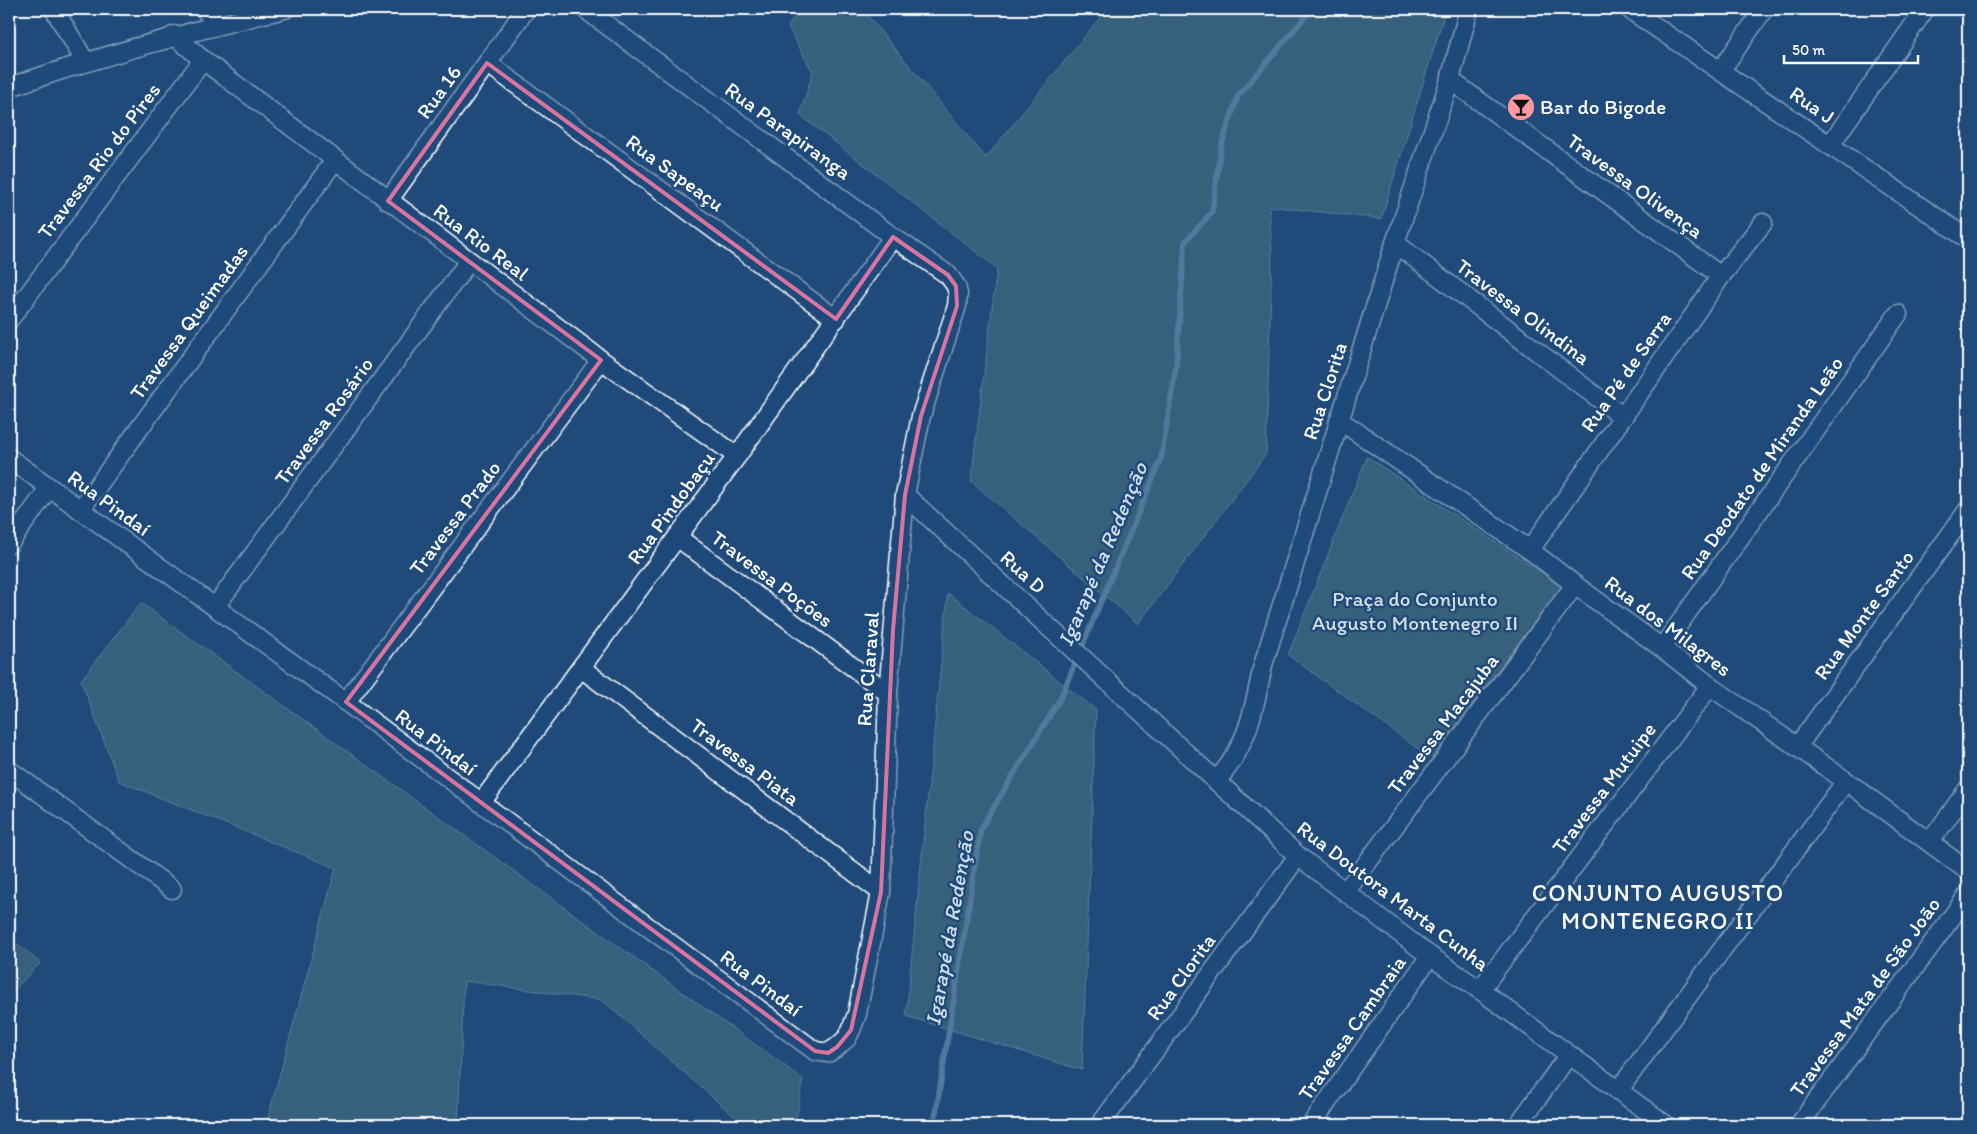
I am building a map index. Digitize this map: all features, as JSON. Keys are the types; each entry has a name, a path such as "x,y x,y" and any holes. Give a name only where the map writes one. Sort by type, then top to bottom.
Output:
{"street":[{"path":"54,9 85,61"},
{"path":"205,9 216,25"},
{"path":"9,87 85,61 174,35 285,9"},
{"name":"Rua 16","path":"388,200 526,9"},
{"name":"Rua Parapiranga","path":"585,9 893,237 948,275 956,286 958,294"},
{"name":"Rua Clorita","path":"1216,781 1236,754 1252,719 1263,664 1395,244 1450,80 1469,9"},
{"name":"Rua J","path":"1629,9 1968,240"},
{"path":"1721,70 1764,9"},
{"path":"1830,145 1925,9"},
{"path":"174,35 202,60"},
{"name":"Rua Rio Real","path":"202,60 601,360 737,456"},
{"name":"Travessa Rio do Pires","path":"9,320 202,60"},
{"name":"Rua Sapeaçu","path":"487,63 836,318"},
{"name":"Travessa Olivença","path":"1450,80 1721,276"},
{"name":"Travessa Queimadas","path":"80,510 335,160"},
{"name":"Rua Pé de Serra","path":"1530,550 1721,276 1763,223"},
{"name":"Rua Pindobaçu","path":"481,803 737,456 893,237"},
{"name":"Travessa Olindina","path":"1395,244 1623,417"},
{"name":"Travessa Rosário","path":"215,607 469,261"},
{"name":"Rua Claraval","path":"837,1047 847,1038 856,1014 881,892 888,693 905,495 913,447 921,416 957,306 958,294"},
{"name":"Rua Deodato de Miranda Leão","path":"1662,648 1898,314"},
{"name":"Travessa Prado","path":"346,702 601,360"},
{"name":"Rua dos Milagres","path":"1340,420 1530,550 1710,686 1846,781 1968,871"},
{"name":"Rua Pindaí","path":"9,458 346,702 815,1051 828,1053 837,1047"},
{"path":"9,544 49,488"},
{"name":"Rua D","path":"905,495 1110,682"},
{"name":"Rua Monte Santo","path":"1797,747 1968,510"},
{"name":"Travessa Poções","path":"677,537 888,693"},
{"name":"Travessa Macajuba","path":"1346,891 1575,585"},
{"name":"Travessa Piata","path":"581,668 881,892"},
{"name":"Rua Doutora Marta Cunha","path":"1110,682 1298,856 1430,956 1666,1125"},
{"name":"Travessa Mutuipe","path":"1480,990 1710,686"},
{"path":"9,770 172,889"},
{"path":"1618,1090 1846,781"},
{"path":"1930,842 1968,789"},
{"name":"Rua Clorita","path":"1100,1125 1298,856"},
{"name":"Travessa Mata de São João","path":"1799,1125 1968,895"},
{"name":"Travessa Cambraia","path":"1311,1125 1430,956"},
{"path":"1518,1125 1568,1056"}],"highlighted area":[{"path":"487,63 836,319 893,237 948,275 956,286 957,306 921,416 905,495 893,630 881,892 851,1030 837,1047 828,1053 815,1051 346,702 601,360 388,201"}],"green space":[{"path":"799,9 862,9 986,158 1107,9 1446,9 1381,219 1269,206 1272,251 1266,454 1138,624 971,481 997,268 800,115 813,72 788,27"},
{"name":"Praça do Conjunto Augusto Montenegro II","path":"1367,457 1562,586 1431,758 1288,655"},
{"path":"948,593 1096,710 1082,1070 906,1016"},
{"path":"141,603 803,1079 795,1125 744,1125 602,1000 464,981 458,1125 266,1125 336,868 119,781 81,680"},
{"path":"9,937 40,963 9,995"}],"waterway":[{"name":"Igarapé da Redenção","path":"934,1125 981,828 1060,699 1161,459 1176,367 1185,242 1212,212 1221,147 1238,96 1312,9"}],"place":[{"name":"Bar do Bigode","path":"1521,107"}],"district":[{"name":"CONJUNTO AUGUSTO MONTENEGRO II","path":"1658,907"}]}
